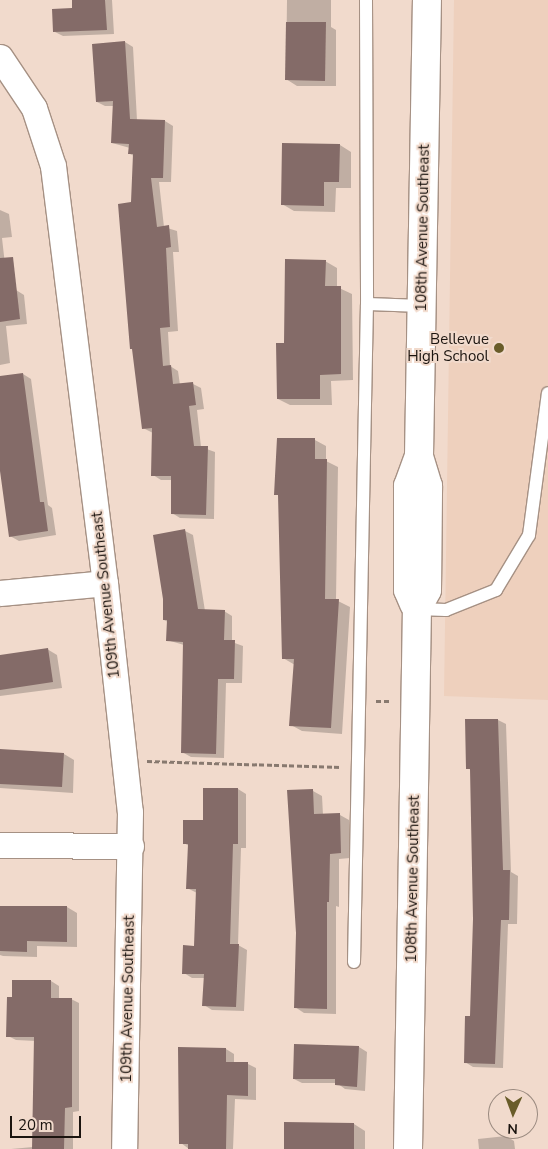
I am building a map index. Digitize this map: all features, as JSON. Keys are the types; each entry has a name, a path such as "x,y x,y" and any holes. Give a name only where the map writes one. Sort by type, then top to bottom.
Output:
{"street":[{"name":"108th Avenue Southeast","path":"408,1149 417,609 427,590 428,486 419,456 427,0"},
{"name":"109th Avenue Southeast","path":"0,57 34,108 53,166 105,583 131,846 124,1149"},
{"path":"0,593 105,583"},
{"path":"0,845 131,846"}],"lane":[{"path":"354,962 367,304 366,0"},
{"path":"367,304 422,306"},
{"path":"417,609 446,610 496,590 529,535 548,393"}],"path":[{"path":"124,761 358,767"}],"shaded area":[{"name":"Bellevue High School","path":"454,0 548,0 548,700 444,696"}],"building":[{"path":"72,0 105,0 107,30 53,32 52,9 72,8"},
{"path":"286,22 326,22 325,81 285,80"},
{"path":"125,41 130,119 165,120 163,178 151,178 157,227 169,225 171,247 166,248 170,327 160,328 163,366 171,365 173,384 193,382 196,405 189,406 194,446 208,446 206,515 171,514 171,476 151,476 152,428 142,429 132,349 130,349 118,204 131,202 133,154 128,154 129,144 111,143 113,101 96,102 92,44"},
{"path":"282,143 340,144 339,182 324,182 324,206 281,205"},
{"path":"13,257 20,319 0,322 0,258"},
{"path":"285,259 326,260 325,286 341,286 341,374 320,375 320,399 277,399 276,343 284,343"},
{"path":"23,373 40,502 44,502 48,531 9,537 0,471 0,376"},
{"path":"277,438 315,438 315,459 327,459 325,599 339,599 331,728 289,726 294,659 282,659 278,495 274,495"},
{"path":"185,529 198,609 225,610 224,640 235,640 234,679 218,679 216,754 181,753 183,642 166,641 167,620 163,620 163,599 153,535"},
{"path":"48,648 53,682 0,690 0,655"},
{"path":"465,719 498,719 503,870 510,870 509,920 501,920 495,1064 464,1063 465,1016 470,1016 473,919 470,769 466,769"},
{"path":"0,749 64,753 62,787 0,784"},
{"path":"203,788 238,788 238,844 233,844 230,944 239,944 236,1007 202,1006 204,974 182,974 183,945 194,946 196,889 186,889 188,844 183,844 183,820 203,820"},
{"path":"313,789 314,814 340,813 341,853 330,854 329,902 327,902 327,1009 294,1008 296,933 287,790"},
{"path":"0,906 67,906 67,942 27,941 27,952 0,951"},
{"path":"12,980 51,980 51,998 72,998 72,1107 65,1108 64,1149 32,1149 34,1037 6,1037 7,997 12,997"},
{"path":"294,1044 359,1046 357,1087 335,1085 335,1079 293,1079"},
{"path":"178,1047 226,1048 226,1062 248,1062 248,1096 227,1095 226,1149 188,1149 188,1144 179,1144"},
{"path":"284,1122 354,1123 354,1149 284,1149"}],"place":[{"name":"Bellevue High School","path":"499,348"}]}
